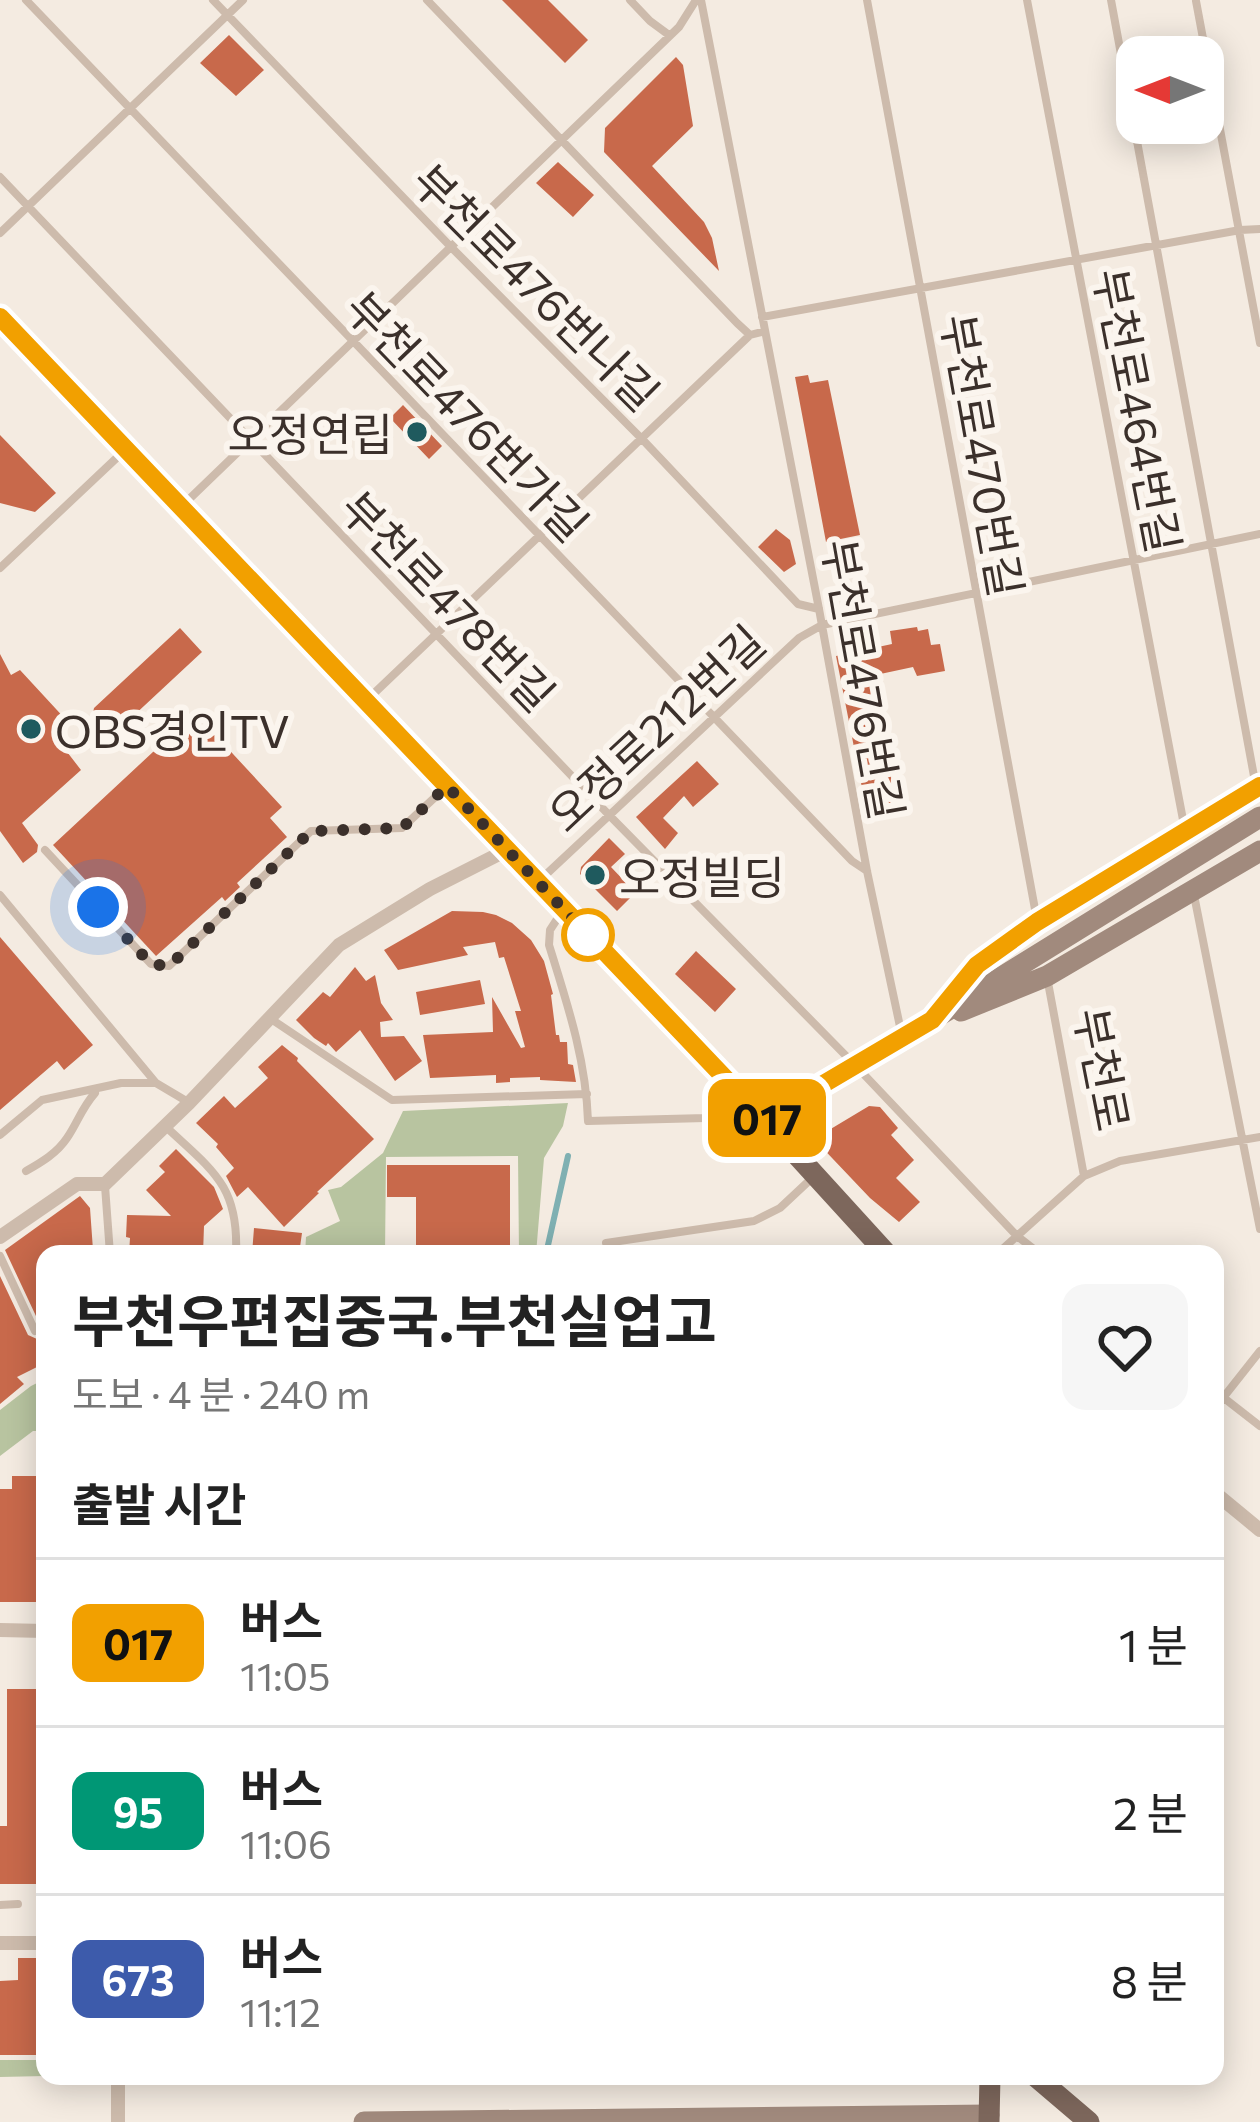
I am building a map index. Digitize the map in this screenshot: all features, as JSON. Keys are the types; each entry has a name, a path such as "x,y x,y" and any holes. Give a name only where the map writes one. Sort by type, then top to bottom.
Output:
{"main road":[{"path":"0,317 879,1245"},
{"path":"991,2085 996,2120"},
{"path":"1046,2085 1089,2122"}],"street":[{"path":"932,1020 977,965 1037,922 1258,788"},
{"name":"부천로","path":"760,1115 902,1038 1253,822"},
{"path":"0,1237 77,1184 105,1184 339,945 430,889 507,850"},
{"path":"932,1020 1047,976 1260,851"},
{"path":"1224,1500 1260,1530"},
{"path":"0,1630 36,1631"},
{"path":"0,1943 36,1942"},
{"path":"118,2085 118,2122"},
{"path":"364,2122 996,2120"}],"lane":[{"name":"부천로476번가길","path":"26,0 852,861 867,871"},
{"name":"부천로476번나길","path":"213,0 798,604 819,609"},
{"path":"0,233 243,0"},
{"path":"427,0 750,335"},
{"path":"630,0 669,35"},
{"path":"181,507 679,27 699,0"},
{"name":"부천로476번길","path":"699,0 902,1038"},
{"name":"부천로470번길","path":"867,0 1037,922"},
{"name":"부천로464번길","path":"1027,0 1184,832"},
{"path":"1111,0 1258,788"},
{"path":"1196,1 1260,343"},
{"name":"부천로478번길","path":"0,177 609,815 1028,1245"},
{"path":"762,317 1260,229"},
{"path":"366,701 750,335 765,331"},
{"path":"0,568 126,449"},
{"path":"822,625 1260,534"},
{"name":"오정로212번길","path":"538,882 799,638 822,625"},
{"path":"45,850 151,964 169,966 311,831 402,828 447,786"},
{"path":"1193,892 1260,1229"},
{"path":"0,895 156,1084 189,1103"},
{"path":"563,909 550,930 549,945 580,1045 587,1120 760,1115"},
{"name":"부천로","path":"1047,976 1084,1176"},
{"path":"269,1017 392,1100 587,1094"},
{"path":"0,1135 42,1100 121,1083 156,1084"},
{"path":"26,1171 66,1140 78,1112 97,1090"},
{"path":"165,1126 214,1172 232,1204 236,1245"},
{"path":"1008,1245 1084,1176 1120,1161 1260,1137"},
{"path":"607,1243 754,1221 781,1208 815,1175"},
{"path":"105,1184 109,1245"},
{"path":"0,1256 35,1330"},
{"path":"1224,1389 1260,1351"},
{"path":"1224,1398 1260,1426"},
{"path":"0,1905 18,1904"}],"green space":[{"path":"568,1103 563,1126 544,1158 537,1245 519,1245 518,1156 386,1157 385,1245 306,1245 306,1237 340,1221 328,1190 341,1187 383,1153 403,1111"},
{"path":"36,1384 36,1431 0,1456 0,1410"},
{"path":"0,2060 36,2060 36,2076 0,2077"}],"building":[{"path":"502,0 548,0 588,40 565,63"},
{"path":"229,35 264,70 236,96 200,63"},
{"path":"676,57 683,65 693,126 652,166 704,222 719,271 604,152 605,128"},
{"path":"558,162 594,195 573,217 536,183"},
{"path":"808,375 810,383 828,380 860,535 826,542 795,377"},
{"name":"오정연립","path":"403,405 442,446 429,459 390,418"},
{"path":"0,435 56,493 35,512 0,503"},
{"path":"776,529 790,540 796,564 784,572 758,547"},
{"path":"917,627 918,631 928,629 931,645 940,644 945,671 917,676 913,667 871,676 897,808 867,813 836,656 892,644 890,631"},
{"path":"180,628 202,652 101,746 89,732 94,708"},
{"name":"OBS경인TV","path":"0,654 11,675 20,670 68,722 54,735 81,770 22,823 38,845 37,852 23,863 0,831"},
{"path":"182,725 197,740 209,728 282,807 270,818 287,837 237,883 240,887 225,901 222,897 156,956 53,845"},
{"path":"697,761 719,784 693,807 684,796 663,818 678,833 665,849 636,817"},
{"name":"오정빌딩","path":"609,838 625,854 611,867 630,887 632,896 617,911 580,874 581,867"},
{"path":"452,911 496,915 531,940 544,961 553,994 556,1035 560,1042 567,1042 568,1064 573,1065 576,1082 540,1077 496,1083 496,1075 430,1078 423,1035 493,1032 492,997 521,1048 525,1047 515,1011 521,1011 495,942 463,947 468,955 398,970 384,950"},
{"path":"0,937 93,1045 64,1070 57,1061 0,1110"},
{"path":"696,951 736,989 715,1012 675,974"},
{"path":"355,967 366,981 375,975 381,1003 393,1020 380,1022 381,1037 404,1036 422,1061 395,1081 360,1030 336,1052 296,1020 323,992 330,997"},
{"path":"480,980 485,1004 420,1015 416,992"},
{"path":"282,1045 374,1139 284,1227 248,1187 237,1197 226,1176 234,1168 196,1123 224,1096 235,1108 268,1078 258,1067"},
{"path":"869,1106 880,1107 898,1128 891,1135 914,1160 896,1178 920,1202 899,1222 814,1139"},
{"path":"176,1149 214,1187 223,1209 204,1226 203,1245 130,1245 127,1215 171,1216 146,1190 165,1172 159,1166"},
{"path":"387,1165 510,1165 510,1245 416,1245 416,1197 387,1197"},
{"path":"80,1196 90,1208 93,1245 36,1245 36,1316 5,1250"},
{"path":"254,1228 302,1233 300,1245 253,1245"},
{"path":"0,1276 28,1335 36,1339 36,1368 17,1377 24,1384 0,1404"},
{"path":"12,1476 36,1476 36,1602 0,1602 0,1489 12,1489"},
{"path":"7,1689 36,1689 36,1884 0,1884 0,1826 7,1826"},
{"path":"18,1958 36,1958 36,2055 0,2055 0,1981 18,1980"}],"waterway":[{"path":"548,1245 568,1156"}],"bus line":[{"name":"017","path":"0,317 764,1119 932,1020 977,965 1037,922 1260,786"}],"place":[{"name":"오정연립","path":"417,432"},
{"name":"OBS경인TV","path":"31,729"},
{"name":"오정빌딩","path":"595,875"}],"route":[{"path":"98,907 151,964 169,966 311,831 402,828 447,786 588,935"}]}
